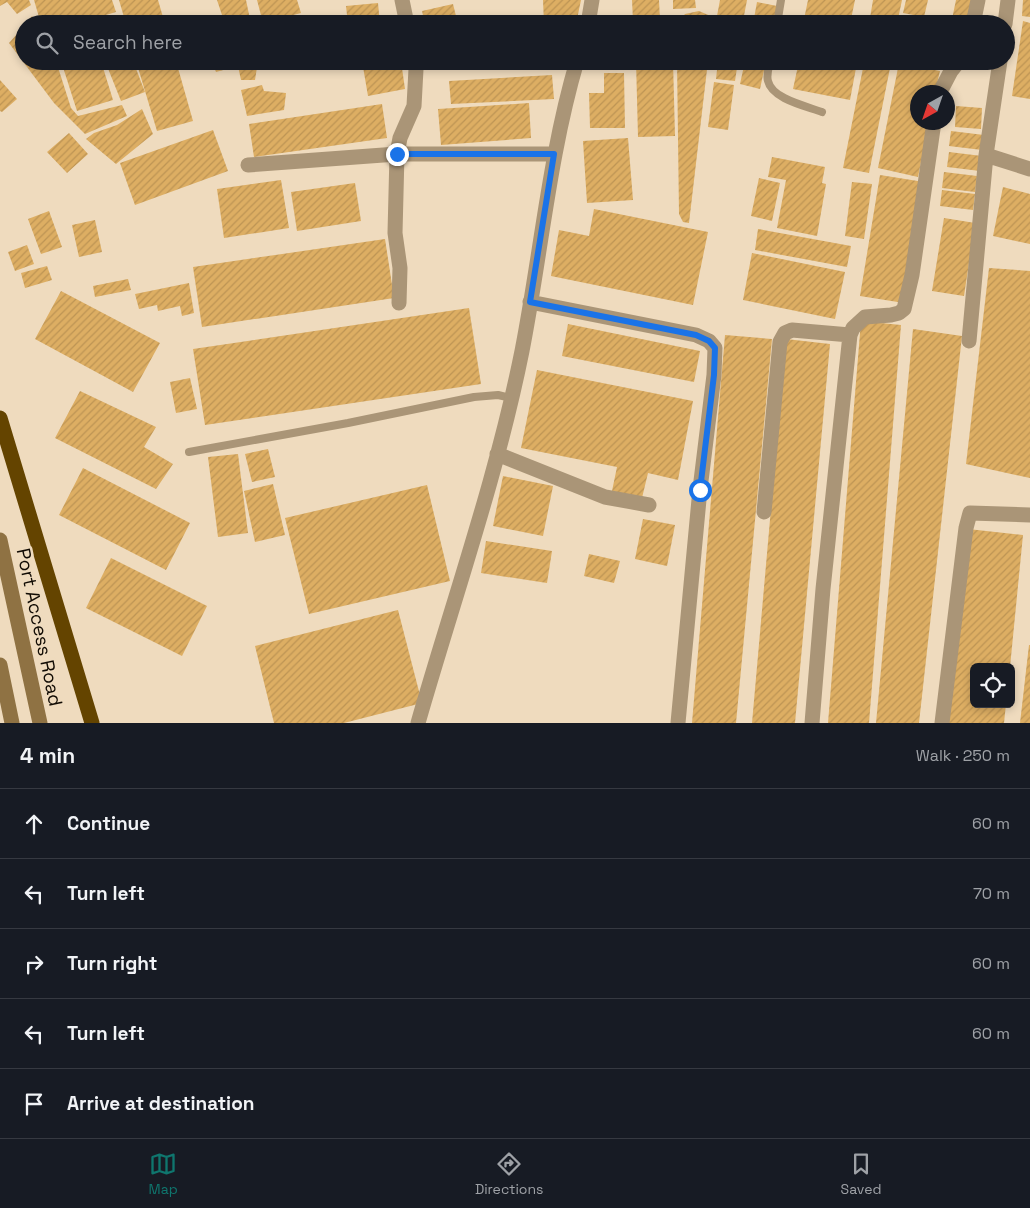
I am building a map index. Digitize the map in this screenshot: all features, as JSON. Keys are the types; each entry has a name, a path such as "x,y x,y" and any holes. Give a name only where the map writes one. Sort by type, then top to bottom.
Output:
{"highway":[{"path":"0,418 92,723"}],"main road":[{"name":"Port Access Road","path":"0,540 40,723"},
{"path":"0,665 12,723"}],"street":[{"path":"402,0 405,15"},
{"path":"590,15 592,0"},
{"path":"975,15 978,0"},
{"path":"1006,15 1008,0"},
{"path":"400,303 400,268 395,233 397,154 400,138 414,106 416,70"},
{"path":"418,723 474,538 511,398 522,351 554,154 575,70"},
{"path":"944,85 953,70"},
{"path":"969,341 986,155 999,70"},
{"path":"812,723 823,589 850,335 853,328 865,317 891,315 899,313 904,309 912,275 933,130"},
{"path":"248,165 397,154 554,154"},
{"path":"986,155 1030,169"},
{"path":"530,302 696,335 709,341 715,348 714,375 700,490 678,723"},
{"path":"764,512 780,342 785,333 792,330 850,335"},
{"path":"496,454 528,465 581,489 604,497 649,505"},
{"path":"942,723 966,528 970,513 1030,515"}],"lane":[{"path":"778,15 781,0"},
{"path":"768,70 767,79 771,89 782,98 822,112"},
{"path":"189,452 348,423 474,397 498,395 511,398"}],"building":[{"path":"0,0 29,0 31,5 17,14 7,2 0,6"},
{"path":"34,0 112,0 116,12 106,15 38,15"},
{"path":"119,0 158,0 162,15 123,15"},
{"path":"217,0 246,0 249,15 222,15"},
{"path":"257,0 297,0 301,13 293,15 261,15"},
{"path":"543,0 581,0 578,15 544,15"},
{"path":"632,0 659,0 660,15 633,15"},
{"path":"673,0 695,0 696,8 673,9"},
{"path":"720,0 747,0 744,15 717,15"},
{"path":"808,0 855,0 852,15 805,15"},
{"path":"873,0 902,0 899,15 870,15"},
{"path":"906,0 928,0 924,15 903,13"},
{"path":"956,0 973,0 970,15 953,15"},
{"path":"1023,0 1030,0 1030,17 1022,16"},
{"path":"757,2 777,6 775,15 755,15"},
{"path":"378,3 379,15 347,15 346,6"},
{"path":"453,4 456,15 423,15 422,11"},
{"path":"699,11 708,15 684,15"},
{"path":"1023,21 1030,23 1030,99 1012,96"},
{"path":"15,36 15,51 9,43"},
{"path":"29,70 59,70 71,108 78,116 122,105 127,116 85,134 54,103"},
{"path":"64,70 104,70 113,100 77,111"},
{"path":"109,70 136,70 145,92 121,101"},
{"path":"139,70 179,70 193,121 157,131"},
{"path":"239,70 257,70 255,80 241,80"},
{"path":"364,70 402,70 405,89 368,96"},
{"path":"636,70 673,70 675,136 638,137"},
{"path":"677,70 707,70 689,223 683,222 679,214"},
{"path":"717,70 737,70 735,81 716,79"},
{"path":"743,70 764,70 760,89 740,84"},
{"path":"797,70 856,70 850,100 793,89"},
{"path":"863,70 890,70 869,173 843,168"},
{"path":"898,70 940,71 937,85 910,85 910,130 927,130 918,177 878,168"},
{"path":"604,73 624,73 625,128 590,128 589,93 604,93"},
{"path":"552,75 554,99 451,104 449,81"},
{"path":"0,80 17,99 2,112 0,111"},
{"path":"714,82 734,85 728,130 708,127"},
{"path":"262,85 264,91 286,93 284,110 247,116 241,90"},
{"path":"529,103 531,138 441,145 438,109"},
{"path":"382,104 387,138 254,157 249,124"},
{"path":"956,106 982,108 981,129 955,127"},
{"path":"142,109 153,134 116,164 86,139 94,133 117,125"},
{"path":"213,130 228,171 135,205 120,163"},
{"path":"951,131 984,135 982,150 949,146"},
{"path":"69,133 88,154 67,173 47,152"},
{"path":"628,138 633,200 587,203 583,141"},
{"path":"949,152 982,156 980,171 947,167"},
{"path":"772,157 825,167 822,183 826,184 817,236 777,228 786,180 768,177"},
{"path":"944,172 977,176 975,192 942,188"},
{"path":"880,175 924,182 904,303 860,296"},
{"path":"759,178 780,183 772,221 751,216"},
{"path":"281,180 289,228 224,238 217,189"},
{"path":"852,182 872,184 864,239 845,236"},
{"path":"355,183 361,221 297,231 291,192"},
{"path":"1003,187 1030,194 1030,244 993,236"},
{"path":"942,190 975,194 973,210 940,206"},
{"path":"594,209 708,232 693,305 551,276 559,230 589,236"},
{"path":"49,211 62,247 41,254 28,219"},
{"path":"944,218 975,223 964,296 932,291"},
{"path":"95,220 102,252 79,257 72,225"},
{"path":"758,229 851,246 847,267 755,250"},
{"path":"385,239 394,298 202,327 193,267"},
{"path":"27,245 34,264 15,271 8,252"},
{"path":"752,253 845,272 835,319 743,300"},
{"path":"47,266 52,280 25,288 21,273"},
{"path":"989,268 1030,271 1030,478 966,464"},
{"path":"128,279 131,290 95,297 93,286"},
{"path":"189,283 194,313 182,316 180,306 158,311 157,305 139,309 135,294"},
{"path":"61,291 160,343 133,392 35,339"},
{"path":"469,308 481,384 205,425 193,349"},
{"path":"861,321 901,325 869,723 828,723"},
{"path":"568,324 700,351 694,382 562,356"},
{"path":"913,329 962,336 919,723 876,723"},
{"path":"725,335 772,339 736,723 692,723"},
{"path":"786,339 830,344 795,723 752,723"},
{"path":"537,370 693,401 678,480 648,473 642,498 612,491 617,467 521,448"},
{"path":"190,378 197,409 176,413 170,382"},
{"path":"80,391 156,427 144,447 173,464 156,489 55,438"},
{"path":"268,449 275,477 252,482 245,454"},
{"path":"238,454 248,533 218,537 208,457"},
{"path":"83,468 190,523 166,570 59,515"},
{"path":"503,476 553,486 543,536 493,526"},
{"path":"273,484 285,535 255,542 244,491"},
{"path":"427,485 450,581 309,614 285,518"},
{"path":"643,519 675,525 667,566 635,559"},
{"path":"968,529 1023,535 1010,663 970,663 970,708 1006,708 1004,723 948,723"},
{"path":"486,541 552,551 547,583 481,573"},
{"path":"589,554 620,561 614,583 584,576"},
{"path":"111,558 207,606 182,656 86,608"},
{"path":"398,610 422,703 344,723 274,723 255,646"},
{"path":"1029,645 1030,723 1020,723"}],"route":[{"path":"397,154 554,154 530,302 696,335 709,341 715,348 714,375 700,490"}]}
